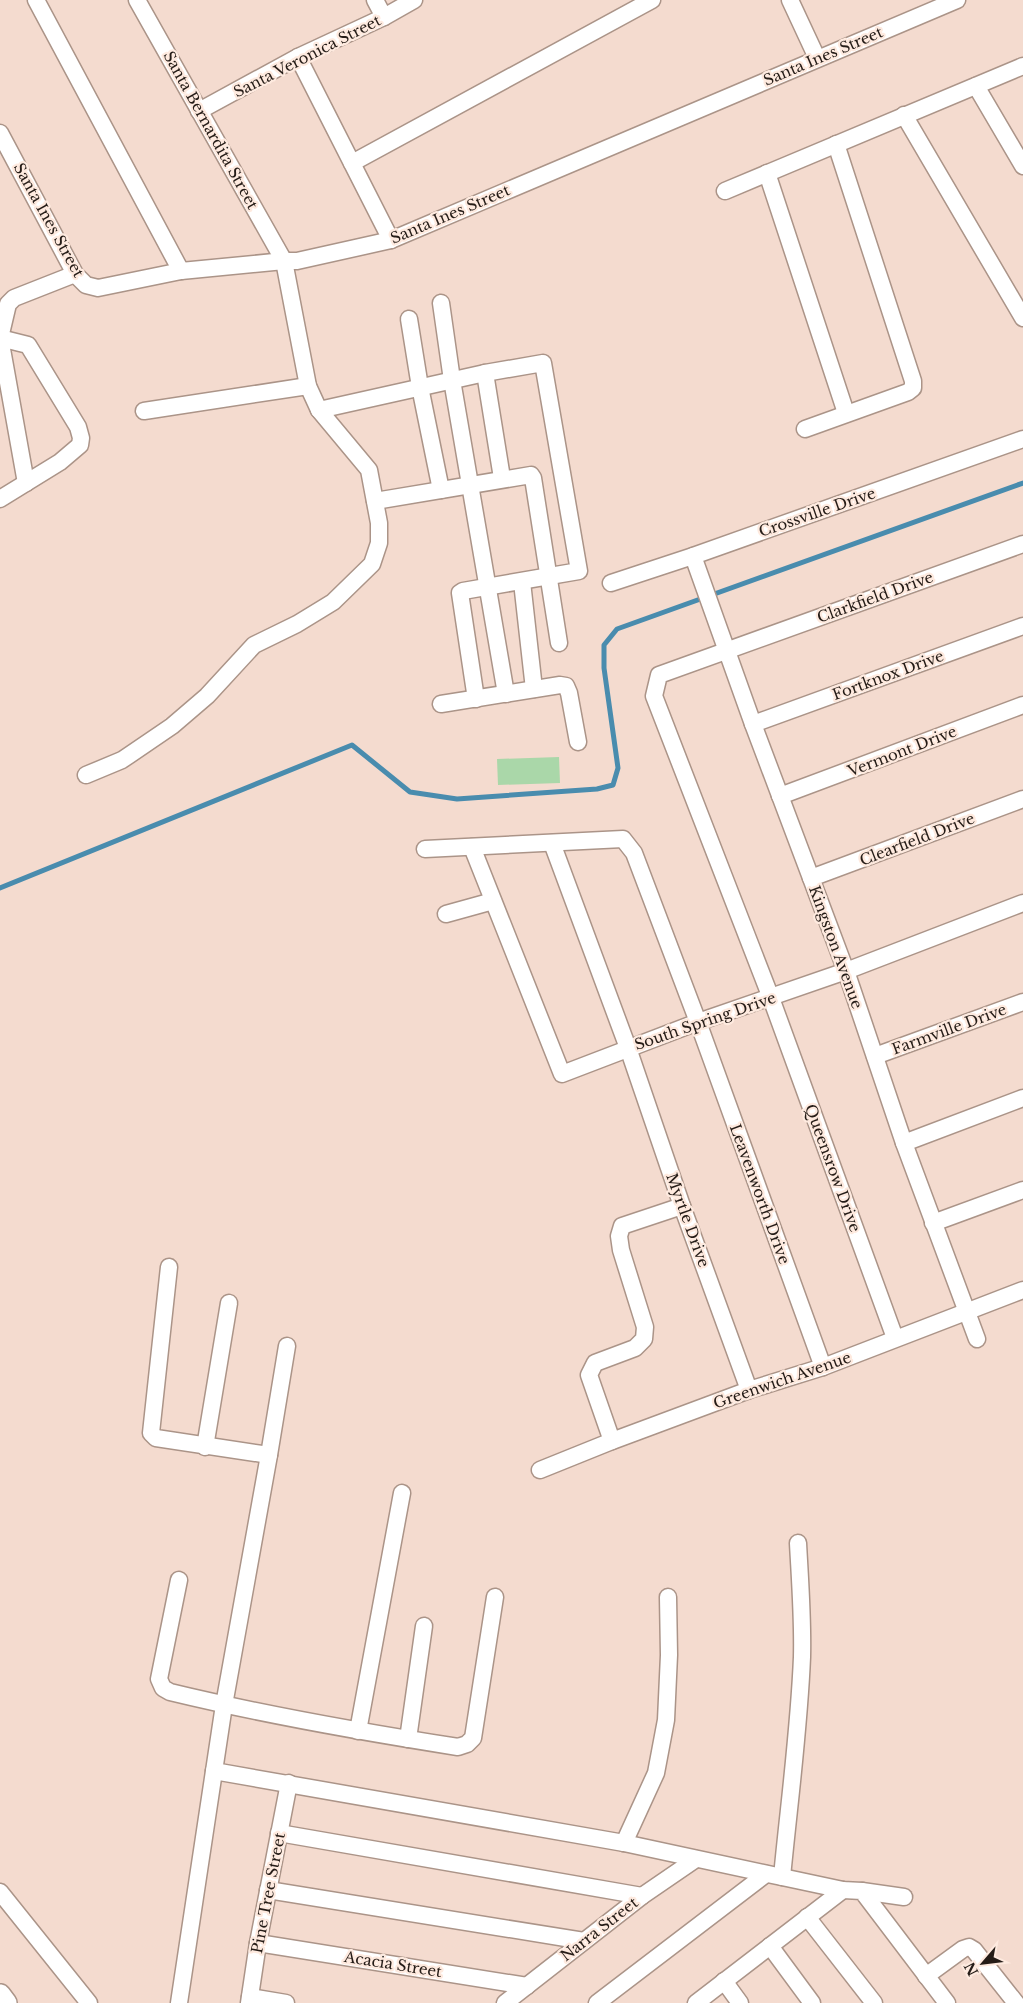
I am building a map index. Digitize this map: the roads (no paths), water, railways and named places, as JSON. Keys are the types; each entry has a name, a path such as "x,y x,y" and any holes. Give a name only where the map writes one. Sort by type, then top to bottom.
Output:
{"street":[{"path":"36,0 181,271"},
{"name":"Santa Bernardita Street","path":"86,776 122,760 172,726 207,696 254,645 297,624 333,602 372,564 379,543 379,523 369,470 319,410 308,386 284,261 137,0"},
{"path":"375,0 384,17"},
{"name":"Santa Veronica Street","path":"199,111 298,57 384,17 414,0"},
{"path":"352,163 652,0"},
{"name":"Santa Ines Street","path":"0,133 76,274 86,285 98,288 181,271 284,261 298,262 391,240 957,0"},
{"path":"793,1 817,58"},
{"path":"298,57 391,240"},
{"path":"725,191 1023,66"},
{"path":"976,86 1023,166"},
{"path":"904,115 1023,318"},
{"path":"805,429 908,392 913,388 913,381 836,144"},
{"path":"766,173 846,413"},
{"path":"26,483 0,338 8,304 14,298 76,274"},
{"path":"441,303 452,380 472,484 506,694"},
{"path":"409,319 420,387 441,490"},
{"path":"0,338 28,345 78,427 82,438 80,445 60,462 0,500"},
{"path":"319,410 485,373 543,363 579,571 463,591 460,597 476,699"},
{"path":"485,373 502,478"},
{"path":"144,411 308,386"},
{"name":"Crossville Drive","path":"611,583 1023,439"},
{"path":"375,502 531,474 559,643"},
{"name":"Clarkfield Drive","path":"771,998 654,696 659,675 1023,544"},
{"name":"Kingston Avenue","path":"692,556 846,971 904,1143 977,1339"},
{"path":"522,582 534,689"},
{"name":"Fortknox Drive","path":"753,724 1023,626"},
{"path":"440,704 560,685 566,686 578,742"},
{"name":"Vermont Drive","path":"780,796 1023,705"},
{"name":"Clearfield Drive","path":"811,878 1023,799"},
{"name":"Leavenworth Drive","path":"424,849 622,840 634,853 698,1022 823,1366"},
{"name":"Myrtle Drive","path":"552,843 628,1048 682,1206 750,1390"},
{"name":"South Spring Drive","path":"472,847 562,1074 698,1022 846,971 1023,903"},
{"path":"446,914 493,901"},
{"name":"Queensrow Drive","path":"771,998 895,1338"},
{"name":"Farmville Drive","path":"875,1056 1023,1002"},
{"path":"904,1143 1023,1098"},
{"path":"933,1223 1023,1190"},
{"path":"612,1441 589,1375 595,1363 635,1348 644,1339 645,1327 621,1250 619,1236 622,1226 682,1206"},
{"path":"169,1267 150,1433 156,1438 205,1447 270,1455"},
{"name":"Greenwich Avenue","path":"540,1470 612,1441 750,1390 823,1366 1023,1290"},
{"path":"205,1447 229,1303"},
{"path":"179,2003 224,1705 270,1455 287,1346"},
{"path":"358,1731 402,1493"},
{"path":"597,2003 774,1876 798,1720 802,1656 798,1543"},
{"path":"179,1580 159,1679 163,1688 170,1692 224,1705 358,1731 458,1747 468,1744 473,1738 495,1596"},
{"path":"624,1843 656,1773 665,1729 669,1655 668,1597"},
{"path":"408,1739 424,1626"},
{"path":"214,1771 624,1843 843,1890 904,1897"},
{"name":"Pine Tree Street","path":"250,2000 258,1943 289,1783"},
{"path":"279,1833 642,1896"},
{"name":"Narra Street","path":"505,2003 642,1896 696,1859"},
{"path":"268,1890 584,1941"},
{"path":"696,2003 843,1890"},
{"path":"862,1891 946,2003"},
{"path":"0,1892 89,2003"},
{"path":"807,1917 874,2003"},
{"name":"Acacia Street","path":"258,1943 527,1986"},
{"path":"770,1946 812,2003"},
{"path":"926,1976 963,1949 969,1947 974,1950 1016,2003"},
{"path":"724,1982 740,2003"},
{"path":"0,1995 6,2003"},
{"path":"250,2000 286,2003"}],"waterway":[{"path":"0,888 352,745 410,792 457,799 597,789 613,785 618,768 604,668 604,645 617,629 1023,483"}]}
